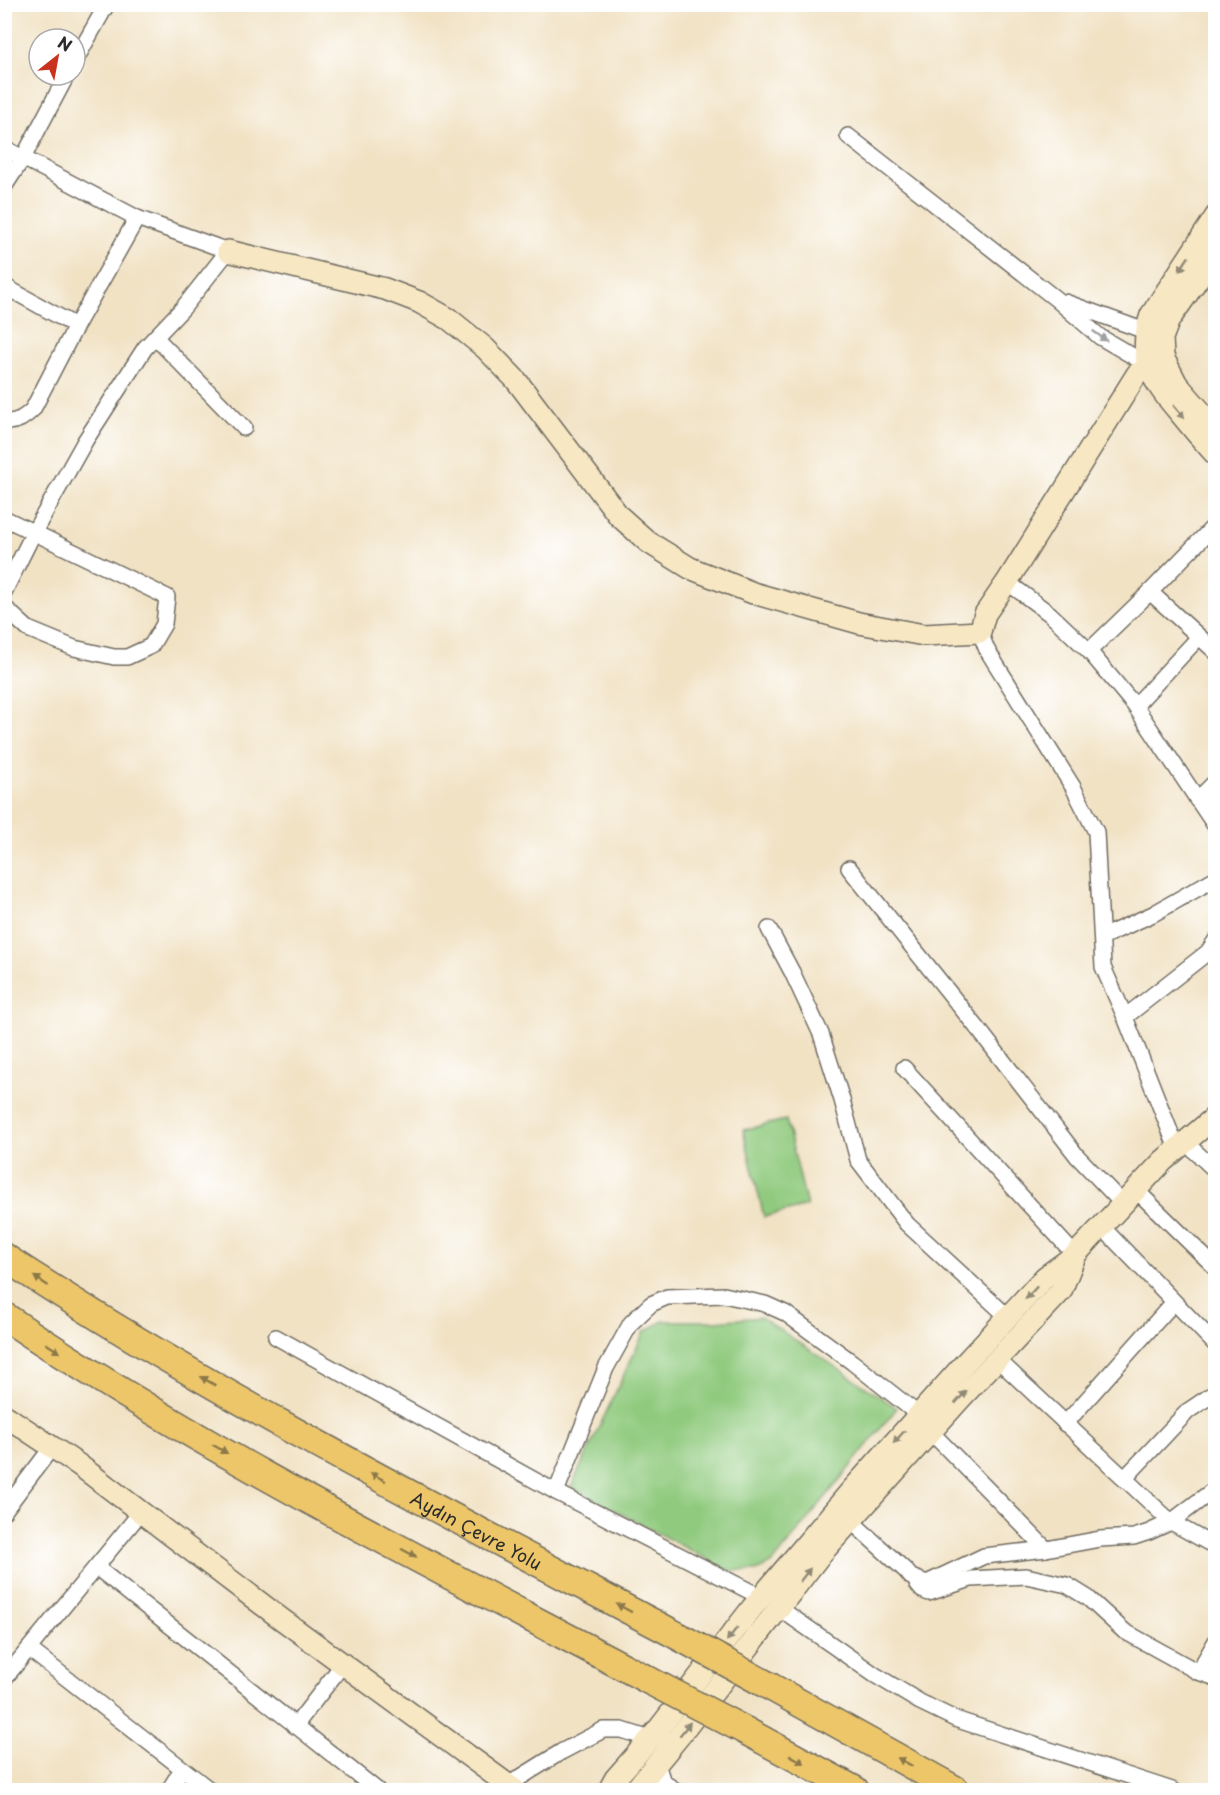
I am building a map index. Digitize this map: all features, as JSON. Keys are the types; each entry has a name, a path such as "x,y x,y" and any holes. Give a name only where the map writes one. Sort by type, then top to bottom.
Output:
{"highway":[{"name":"Aydın Çevre Yolu","path":"4,1257 287,1428 771,1686 956,1791"},
{"path":"4,1316 277,1483 855,1791"}],"main road":[{"path":"1215,216 1150,315 1145,331 1156,361 1215,429"},
{"path":"228,251 386,290 419,302 449,320 485,348 516,380 619,516 648,542 690,568 753,593 859,623 924,635 980,632 985,614 1137,374 1156,361"},
{"path":"1215,253 1169,320 1156,361 1154,379 1215,455"},
{"path":"609,1791 615,1779 770,1603 821,1554 851,1521 1008,1317 1045,1277 1075,1255 1163,1161 1215,1116"},
{"path":"635,1791 657,1764 850,1492 997,1359 1061,1291 1075,1255"},
{"path":"4,1415 141,1512 512,1788"}],"street":[{"path":"87,40 107,4"},
{"path":"4,187 23,158 61,87"},
{"path":"848,136 1056,299 1100,337 1156,361"},
{"path":"4,148 137,218 228,251 183,308 145,348 85,441 34,532 4,592"},
{"path":"4,421 23,418 33,409 76,326 137,218"},
{"path":"4,286 76,326"},
{"path":"1056,299 1145,331"},
{"path":"155,337 244,428"},
{"path":"4,518 167,597 164,624 151,646 127,657 114,657 74,648 28,629 4,607"},
{"path":"1089,651 1215,524"},
{"path":"1007,582 1050,614 1089,651 1135,706 1215,827"},
{"path":"1150,592 1215,651"},
{"path":"980,632 987,650 1073,787 1096,832 1103,967 1181,1146 1215,1171"},
{"path":"1135,706 1199,637"},
{"path":"1197,800 1215,781"},
{"path":"849,868 1077,1156 1215,1268"},
{"path":"1102,937 1153,914 1215,878"},
{"path":"769,929 821,1035 858,1160 907,1224 1008,1317"},
{"path":"1125,1017 1208,952 1215,940"},
{"path":"904,1068 1075,1255"},
{"path":"1102,1227 1215,1345"},
{"path":"556,1492 606,1368 631,1323 651,1304 667,1297 724,1295 765,1304 786,1312 852,1362 925,1423 1046,1549"},
{"path":"1065,1424 1174,1302"},
{"path":"276,1337 556,1492 770,1603 875,1675 920,1702 955,1719 1173,1791"},
{"path":"997,1359 1171,1522 1215,1547"},
{"path":"1124,1479 1188,1411 1215,1392"},
{"path":"4,1511 52,1447"},
{"path":"911,1577 927,1583 984,1556 1046,1549 1100,1539 1134,1537 1171,1522 1215,1488"},
{"path":"4,1679 141,1512"},
{"path":"851,1521 906,1571 921,1590 929,1593 970,1579 1026,1576 1067,1585 1088,1598 1124,1631 1198,1672 1215,1678"},
{"path":"96,1567 376,1791"},
{"path":"1198,1672 1215,1641"},
{"path":"29,1649 210,1791"},
{"path":"295,1726 343,1664"},
{"path":"512,1788 561,1752 603,1730 622,1731 650,1739"},
{"path":"657,1764 663,1782 675,1791"},
{"path":"169,1791 182,1769"}],"green space":[{"path":"786,1120 807,1206 764,1217 743,1130"},
{"path":"761,1317 897,1408 773,1563 756,1571 727,1570 571,1487 644,1332 663,1321 715,1321"}]}
